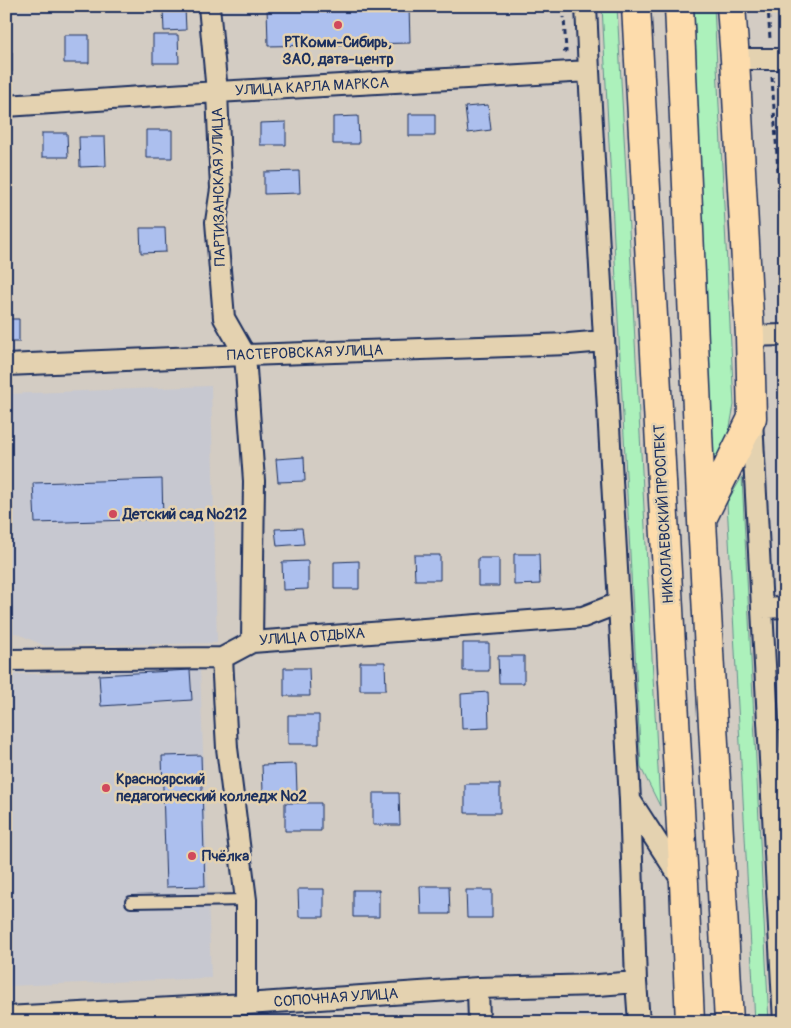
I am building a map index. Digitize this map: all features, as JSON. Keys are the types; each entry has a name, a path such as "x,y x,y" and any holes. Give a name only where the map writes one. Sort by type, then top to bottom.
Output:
{"main road":[{"name":"НИКОЛАЕВСКИЙ ПРОСПЕКТ","path":"636,6 690,1022"},
{"path":"679,6 702,521 729,1022"},
{"path":"702,521 752,418 750,336 735,59 730,6"}],"street":[{"name":"ПАРТИЗАНСКАЯ УЛИЦА","path":"209,6 217,92 221,189 216,222 224,318 245,355 254,482 252,642"},
{"path":"586,6 588,71 630,800 639,1022"},
{"path":"735,59 785,59"},
{"name":"УЛИЦА КАРЛА МАРКСА","path":"6,106 588,71"},
{"path":"750,336 785,335"},
{"name":"ПАСТЕРОВСКАЯ УЛИЦА","path":"6,365 568,344 604,341"},
{"path":"752,418 784,1022"},
{"name":"УЛИЦА ОТДЫХА","path":"252,642 583,617 619,602"},
{"path":"762,608 785,607"},
{"path":"6,660 222,658 252,642"},
{"path":"222,658 227,748 246,900 246,1004"},
{"path":"630,800 684,883"},
{"name":"СОПОЧНАЯ УЛИЦА","path":"6,1017 246,1004 478,988 598,985 636,982"},
{"path":"478,988 479,1022"}],"lane":[{"path":"131,902 246,900"}],"path":[{"path":"768,6 770,41"},
{"path":"564,15 566,51"},
{"path":"772,76 785,283"}],"shaded area":[{"name":"Детский сад №212","path":"211,386 217,643 45,646 16,633 6,634 6,394"},
{"name":"Красноярский педагогический колледж №2","path":"200,668 211,978 6,986 6,675"}],"green space":[{"path":"602,6 617,6 660,806 641,768"},
{"path":"694,6 714,6 734,405 727,443 712,465"},
{"path":"742,477 769,1022 755,1022 727,502"}],"building":[{"name":"РТКомм-Сибирь, ЗАО, дата-центр","path":"267,6 409,6 410,43 268,46"},
{"path":"185,8 186,30 164,31 163,9"},
{"path":"64,35 89,35 89,63 64,63"},
{"path":"153,35 178,35 179,63 153,63"},
{"path":"6,52 12,52 12,72 6,72"},
{"path":"488,105 491,130 468,133 465,107"},
{"path":"409,114 435,114 435,136 409,136"},
{"path":"358,116 359,144 333,144 333,117"},
{"path":"286,122 286,145 260,145 260,123"},
{"path":"146,130 172,130 172,158 146,158"},
{"path":"42,133 67,133 68,157 42,157"},
{"path":"79,137 105,137 106,166 80,167"},
{"path":"299,171 300,193 264,194 264,172"},
{"path":"140,228 165,228 166,252 141,253"},
{"path":"6,319 19,319 19,342 6,342"},
{"path":"304,457 305,481 278,482 276,459"},
{"name":"Детский сад №212","path":"162,479 163,519 35,523 33,483"},
{"path":"302,528 304,544 277,546 275,529"},
{"path":"514,554 539,554 540,584 514,585"},
{"path":"414,555 440,555 440,580 415,580"},
{"path":"478,558 499,558 499,586 478,586"},
{"path":"308,561 308,589 283,590 282,562"},
{"path":"359,561 359,589 334,589 334,562"},
{"path":"463,643 489,643 489,671 463,671"},
{"path":"498,656 524,656 524,683 499,683"},
{"path":"360,662 385,662 386,690 360,690"},
{"path":"284,668 309,668 310,696 284,696"},
{"path":"190,670 192,700 101,706 99,675"},
{"path":"488,692 489,728 462,729 461,694"},
{"path":"288,715 319,715 319,744 288,744"},
{"path":"201,755 205,886 166,887 162,756"},
{"path":"296,764 297,792 263,792 262,765"},
{"path":"465,784 500,784 500,813 465,813"},
{"path":"373,793 399,793 400,825 373,825"},
{"path":"285,803 321,803 321,831 285,831"},
{"path":"420,886 449,886 450,914 421,914"},
{"path":"298,889 324,889 324,917 299,917"},
{"path":"353,890 379,890 379,917 353,917"},
{"path":"466,890 492,890 492,918 467,918"}],"place":[{"name":"РТКомм-Сибирь, ЗАО, дата-центр","path":"338,25"},
{"name":"Детский сад №212","path":"113,514"},
{"name":"Красноярский педагогический колледж №2","path":"106,788"},
{"name":"Пчёлка","path":"192,856"}]}
